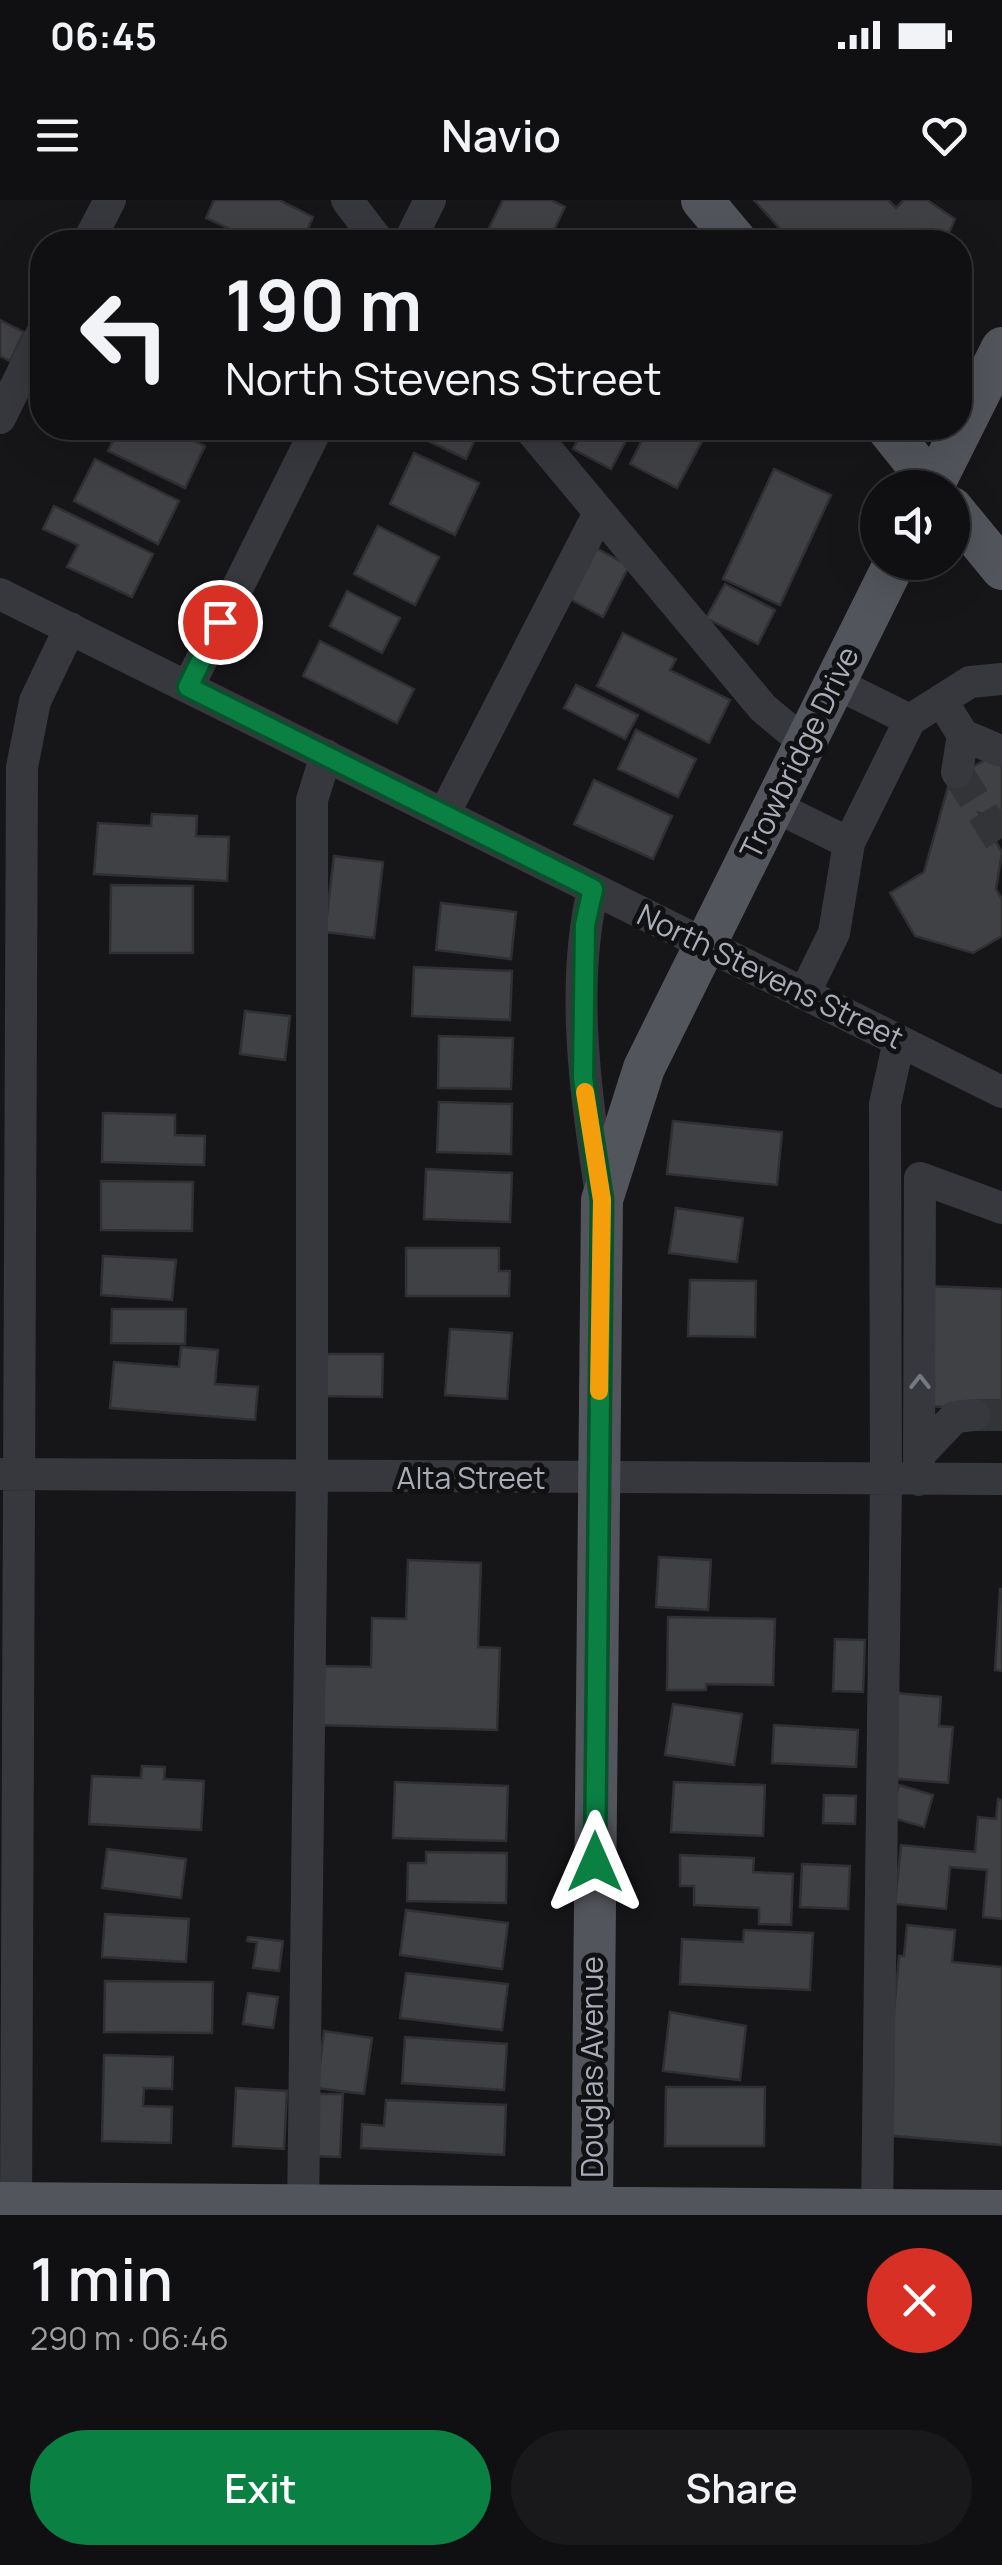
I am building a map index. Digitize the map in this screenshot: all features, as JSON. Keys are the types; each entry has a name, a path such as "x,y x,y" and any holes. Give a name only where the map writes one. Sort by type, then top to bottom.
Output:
{"main road":[{"path":"702,200 727,230"},
{"path":"972,417 1002,348"},
{"path":"897,440 921,470"},
{"path":"949,470 962,440"},
{"path":"970,530 1002,569"},
{"name":"Trowbridge Drive","path":"705,944 886,580"},
{"name":"Douglas Avenue","path":"592,2211 602,1200 644,1068 705,944"},
{"path":"11,2207 1002,2211"}],"street":[{"path":"94,230 110,200"},
{"path":"347,200 371,230"},
{"path":"415,230 430,200"},
{"path":"0,418 30,358"},
{"path":"188,687 311,440"},
{"path":"540,440 763,708 805,743"},
{"path":"444,814 599,513"},
{"name":"North Stevens Street","path":"0,594 1002,1092"},
{"path":"11,2207 12,743 70,628"},
{"path":"804,994 834,933 850,844 910,720 970,682 1001,682"},
{"path":"835,683 910,720"},
{"path":"940,700 963,735 998,750"},
{"path":"957,772 963,735"},
{"path":"304,2210 312,1478 312,800 326,755"},
{"path":"774,806 850,844"},
{"name":"Douglas Avenue","path":"593,889 585,925 583,1078 602,1200"},
{"path":"877,2212 886,1480 885,1104 900,1041"},
{"path":"919,1467 920,1178 1002,1208"},
{"path":"919,1467 956,1417 974,1414"},
{"name":"Alta Street","path":"10,1474 886,1480 919,1467 1002,1480"}],"building":[{"path":"214,200 279,200 313,217 307,230 232,230 206,218"},
{"path":"503,200 551,200 565,207 554,230 488,230"},
{"path":"754,200 888,200 896,208 904,200 927,200 955,219 950,230 781,230"},
{"path":"0,320 24,332 10,361 0,356"},
{"path":"113,440 192,440 205,446 185,488 108,451"},
{"path":"426,440 475,440 466,459"},
{"path":"578,440 626,440 611,469 573,449"},
{"path":"642,440 703,440 677,488 630,464"},
{"path":"414,453 479,483 455,535 390,504"},
{"path":"95,459 179,501 158,544 74,501"},
{"path":"774,469 831,495 780,605 723,579"},
{"path":"54,506 153,554 132,597 67,567 78,545 43,529"},
{"path":"378,526 439,557 415,605 354,574"},
{"path":"596,548 629,566 603,617 570,599"},
{"path":"725,584 775,610 758,644 706,618"},
{"path":"347,591 400,618 382,653 330,626"},
{"path":"623,633 676,659 670,670 730,700 709,743 597,686"},
{"path":"320,641 414,689 397,723 303,676"},
{"path":"576,685 638,715 625,739 564,708"},
{"path":"636,730 696,759 678,797 618,769"},
{"path":"1002,750 1002,819 979,813 1002,852 996,889 1002,899 1002,936 973,953 915,936 890,893 924,872 950,780"},
{"path":"594,780 672,816 653,859 574,824"},
{"path":"152,814 197,816 196,836 229,837 227,881 94,874 98,823 151,826"},
{"path":"334,856 383,862 374,938 325,932"},
{"path":"111,885 193,886 193,953 110,953"},
{"path":"441,903 516,912 511,959 436,950"},
{"path":"414,967 512,971 510,1020 412,1016"},
{"path":"245,1011 290,1016 285,1060 240,1054"},
{"path":"439,1036 513,1038 511,1089 438,1088"},
{"path":"439,1102 512,1104 511,1154 437,1152"},
{"path":"103,1113 175,1115 175,1135 205,1136 204,1165 102,1162"},
{"path":"673,1121 782,1132 777,1185 667,1174"},
{"path":"426,1169 512,1173 510,1222 424,1219"},
{"path":"101,1181 193,1182 192,1231 101,1230"},
{"path":"676,1208 743,1218 737,1262 669,1253"},
{"path":"406,1248 499,1248 499,1271 510,1271 509,1296 406,1296"},
{"path":"103,1256 176,1260 172,1300 101,1295"},
{"path":"690,1280 756,1281 755,1337 688,1336"},
{"path":"928,1286 1002,1289 1002,1425 973,1424 974,1408 922,1406"},
{"path":"112,1309 186,1309 185,1344 111,1343"},
{"path":"450,1329 512,1333 507,1399 445,1395"},
{"path":"181,1347 218,1350 215,1384 258,1387 255,1420 110,1408 114,1362 179,1367"},
{"path":"327,1354 383,1354 382,1397 326,1396"},
{"path":"659,1557 711,1560 708,1610 656,1607"},
{"path":"408,1560 481,1563 478,1647 500,1648 497,1730 320,1725 322,1666 371,1667 372,1618 406,1619"},
{"path":"1002,1589 1002,1671 995,1670"},
{"path":"668,1617 775,1619 773,1685 706,1684 706,1690 667,1690"},
{"path":"835,1639 865,1640 863,1692 833,1691"},
{"path":"895,1693 941,1697 939,1726 953,1727 948,1783 888,1778"},
{"path":"673,1704 742,1714 734,1765 665,1755"},
{"path":"774,1725 858,1730 856,1767 772,1763"},
{"path":"142,1766 165,1767 164,1779 204,1781 201,1830 89,1824 92,1776 141,1778"},
{"path":"395,1782 508,1786 506,1841 393,1838"},
{"path":"674,1782 765,1785 763,1836 671,1832"},
{"path":"899,1785 933,1795 924,1827 890,1817"},
{"path":"824,1795 856,1796 855,1824 823,1823"},
{"path":"998,1799 1002,1800 1002,1919 983,1917 987,1870 950,1867 946,1909 895,1904 901,1845 975,1852 978,1817 996,1819"},
{"path":"107,1849 186,1859 181,1898 102,1888"},
{"path":"426,1852 507,1853 506,1903 407,1901 408,1863 426,1863"},
{"path":"680,1855 754,1858 753,1872 793,1874 791,1925 759,1924 759,1908 694,1905 694,1886 680,1886"},
{"path":"802,1864 850,1866 848,1909 800,1907"},
{"path":"406,1910 508,1923 502,1969 400,1955"},
{"path":"105,1914 189,1919 186,1962 102,1957"},
{"path":"907,1925 955,1930 952,1962 1002,1967 1002,2145 883,2135 899,1956 904,1956"},
{"path":"744,1930 813,1933 810,1990 680,1984 682,1939 743,1942"},
{"path":"248,1937 283,1941 279,1971 253,1968 257,1942 247,1941"},
{"path":"406,1973 508,1984 502,2030 400,2018"},
{"path":"105,1981 213,1982 212,2033 104,2032"},
{"path":"248,1993 278,1997 273,2028 243,2024"},
{"path":"670,2012 746,2026 740,2080 663,2071"},
{"path":"324,2031 372,2038 364,2094 317,2088"},
{"path":"405,2037 507,2044 504,2090 402,2083"},
{"path":"104,2055 173,2057 172,2089 144,2088 143,2106 172,2107 171,2143 102,2141"},
{"path":"666,2087 765,2087 764,2146 665,2146"},
{"path":"236,2088 287,2091 284,2149 233,2146"},
{"path":"315,2094 343,2094 340,2157 314,2156"},
{"path":"386,2100 506,2105 504,2155 361,2148 362,2124 384,2126"}],"tunnel":[{"path":"957,772 1002,843"},
{"path":"974,1415 1002,1415"}],"slow traffic":[{"path":"585,1092 602,1200 599,1391"}],"route":[{"path":"220,622 188,687 593,889 585,925 583,1078 602,1200 595,1862"}]}
